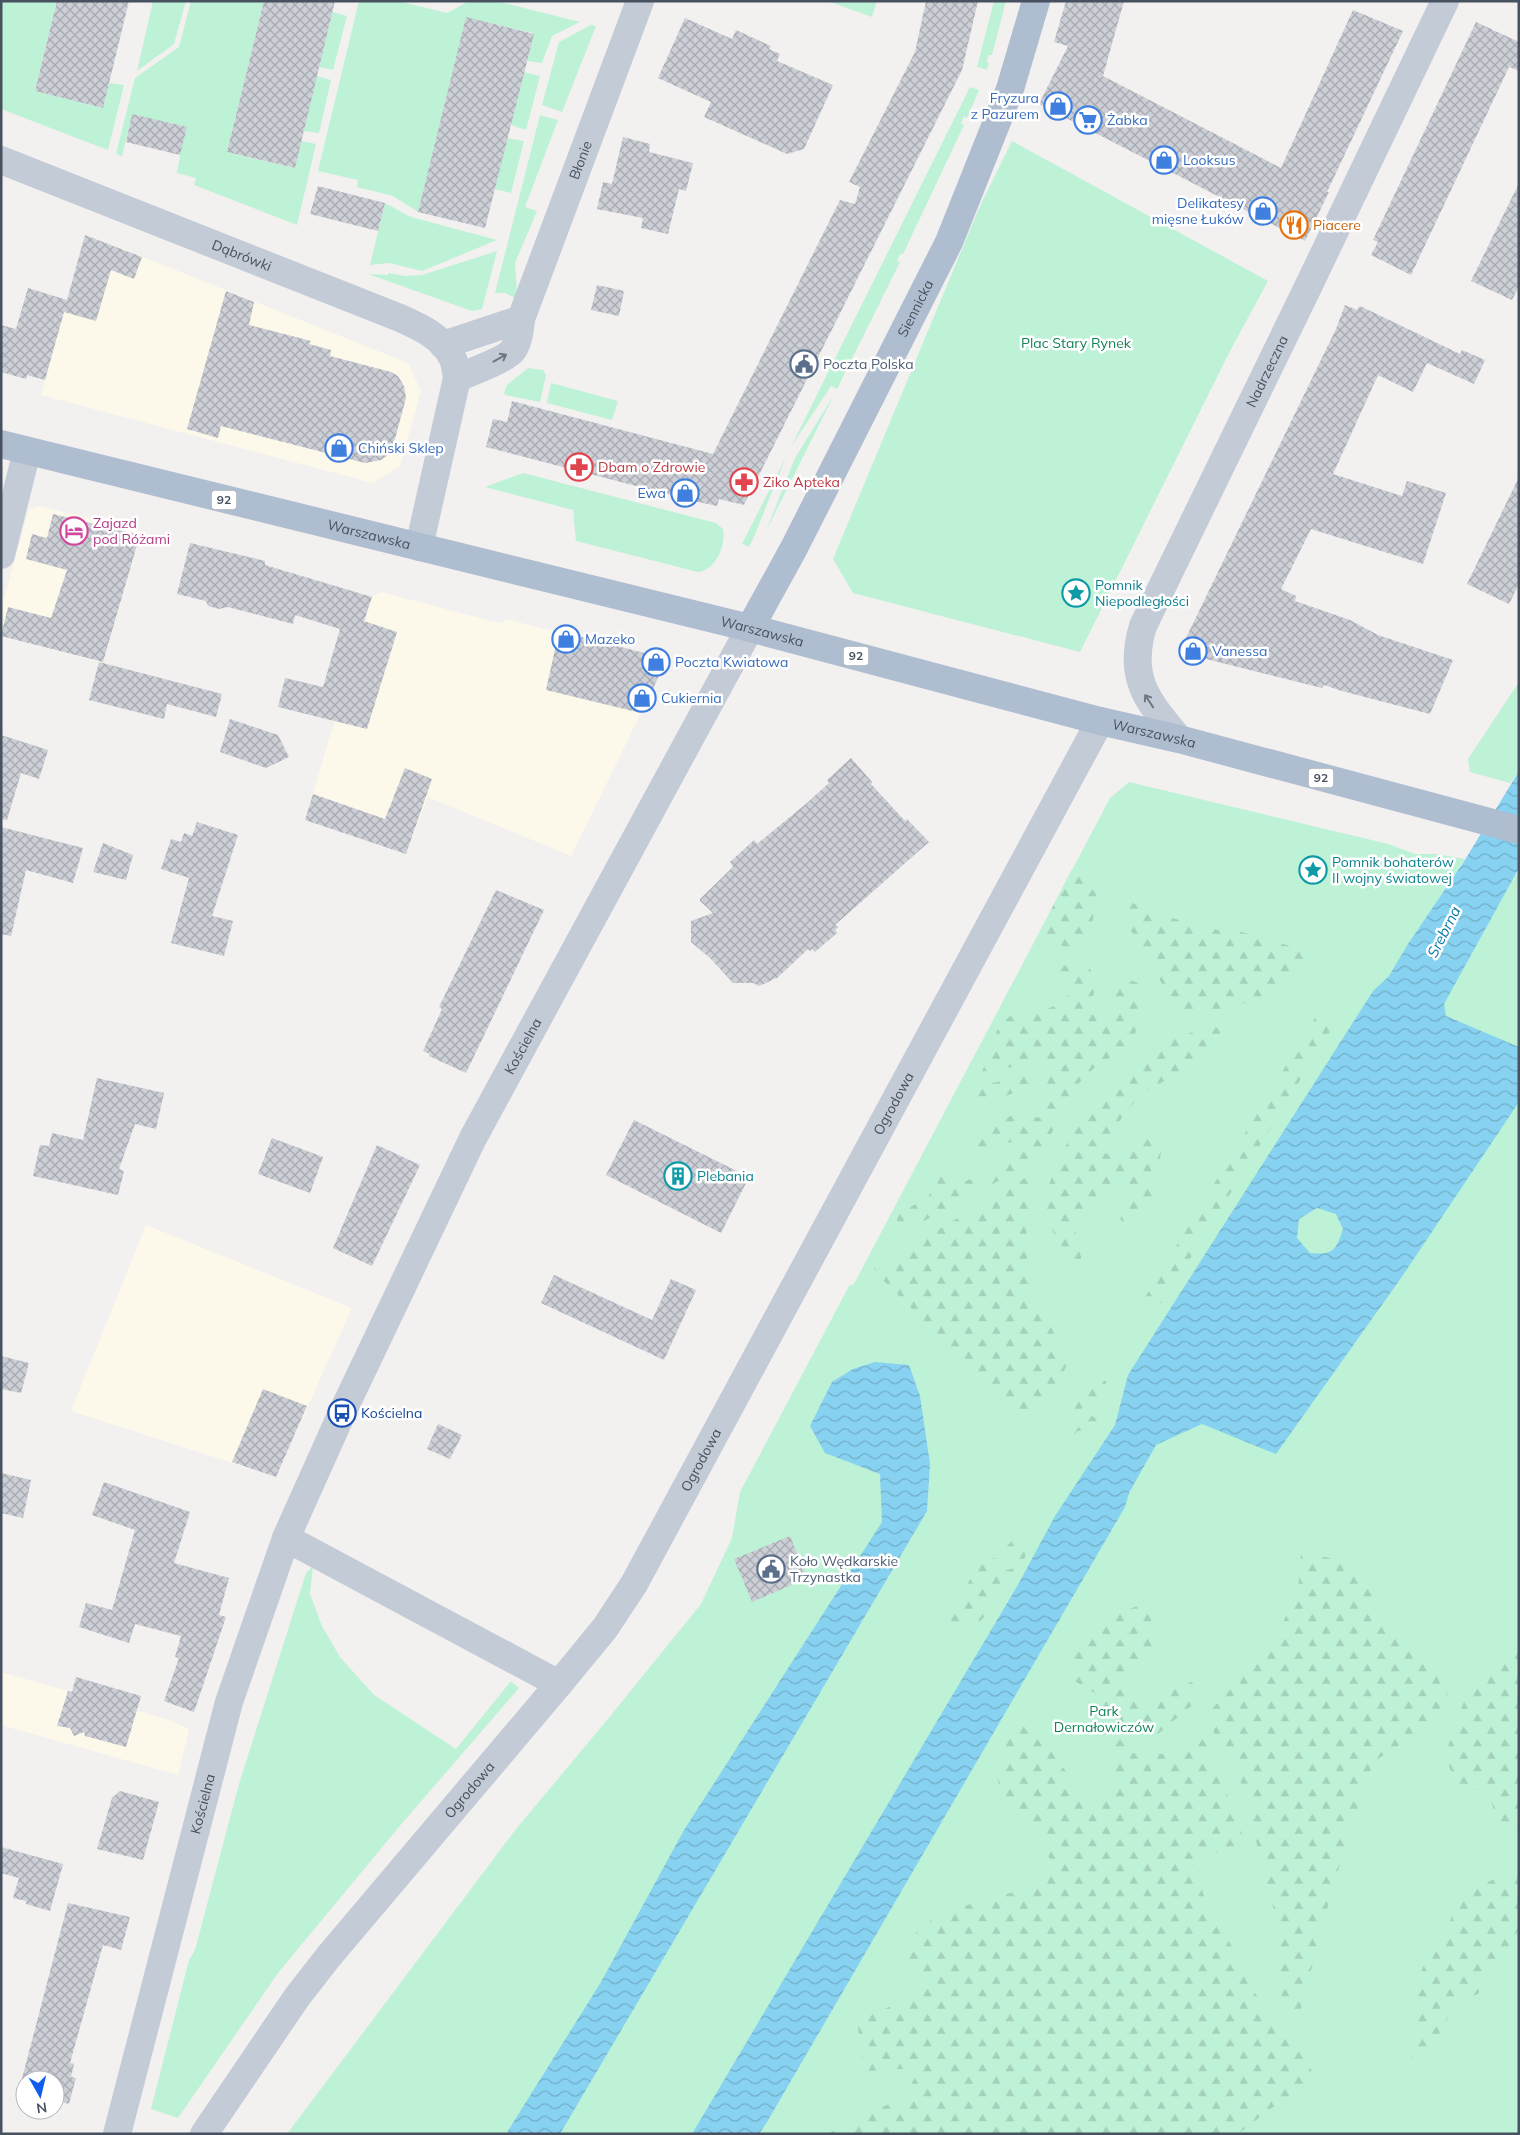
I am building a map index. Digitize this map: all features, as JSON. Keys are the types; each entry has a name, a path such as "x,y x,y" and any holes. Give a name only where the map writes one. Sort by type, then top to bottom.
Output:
{"main road":[{"name":"Siennicka","path":"750,628 785,565 949,242 1004,104 1036,1"},
{"name":"Warszawska","path":"1,444 750,628 1100,722 1179,739 1519,830"}],"street":[{"name":"Błonie","path":"457,378 513,351 518,340 521,319 640,1"},
{"name":"Nadrzeczna","path":"1179,739 1148,701 1144,692 1137,660 1143,626 1445,1"},
{"name":"Dąbrówki","path":"1,160 424,329 453,358 457,378"},
{"path":"443,346 521,319"},
{"path":"419,547 457,378"},
{"path":"1,555 27,451"},
{"name":"Kościelna","path":"117,2134 229,1702 286,1538 342,1413 473,1138 750,628"},
{"name":"Ogrodowa","path":"204,2134 297,1997 329,1956 605,1628 634,1584 1100,722"},
{"path":"286,1538 559,1684"}],"shaded area":[{"path":"85,235 408,363 421,391 400,466 373,483 41,395"},
{"path":"39,506 142,531 103,663 1,636 1,609 29,510"},
{"path":"381,592 491,621 504,623 505,619 656,656 662,670 571,856 428,797 406,854 305,820 372,597"},
{"path":"146,1225 352,1308 276,1477 71,1411"},
{"path":"1,1672 169,1720 189,1729 178,1775 1,1725"}],"green space":[{"path":"1,1 57,1 35,91 103,108 109,83 124,85 108,150 1,109"},
{"path":"153,1 186,1 174,44 137,71"},
{"path":"191,1 264,1 227,152 294,168 301,141 316,144 297,225 194,185 196,178 177,173 180,155 132,115 122,156 116,154 135,78 179,47"},
{"path":"359,1 398,1 447,13 469,1 496,1 580,22 552,36 542,63 527,61 533,33 466,18 418,212 393,196 357,187 358,180 318,171"},
{"path":"828,1 877,1 872,17"},
{"path":"994,1 1006,1 992,55 989,55 986,62 989,63 987,70 977,67"},
{"path":"332,12 347,16 333,70 319,67"},
{"path":"591,25 596,26 562,112 542,105 559,42"},
{"path":"524,72 540,76 526,130 511,125"},
{"path":"316,76 331,80 319,133 303,131"},
{"path":"970,87 979,90 967,118 964,116 961,124 964,125 903,254 900,254 897,261 900,262 837,389 831,386 791,447"},
{"path":"540,115 558,120 525,207 537,211 515,263 517,291 515,298 505,293 495,293"},
{"path":"507,138 524,141 511,193 494,189"},
{"name":"Plac Stary Rynek","path":"1012,141 1268,281 1230,351 1080,652 853,593 833,559 980,206"},
{"path":"385,203 411,217 497,240 422,271 390,263 370,265"},
{"path":"497,251 482,309 472,311 368,274 422,275"},
{"path":"528,368 543,370 546,375 540,402 505,395 504,393 507,385"},
{"path":"551,383 618,401 612,420 547,403"},
{"path":"834,395 766,531 795,458"},
{"path":"786,457 749,547 742,544"},
{"path":"523,473 716,523 723,529 724,535 719,555 710,566 698,572 576,541 573,510 485,487"},
{"path":"1519,682 1519,771 1510,783 1470,772 1468,759"},
{"name":"Park Dernałowiczów","path":"1129,782 1388,844 1415,854 1437,854 1465,859 1459,868 1509,885 1515,874 1519,875 1519,2134 287,2134 516,1829 701,1604 732,1538 740,1492 849,1286 854,1284 1110,798"},
{"path":"1072,869 1097,894 1090,938 1070,951 1040,931"},
{"path":"1116,898 1142,906 1141,910 1233,934 1235,930 1311,952 1292,986 1253,1001 1182,1018 1114,901"},
{"path":"1087,964 1097,981 1088,1015 1108,1013 1121,978 1143,984 1142,1007 1135,1034 1121,1050 1093,1069 1077,1085 1040,1155 1030,1164 898,1235 897,1215 929,1196 939,1169 948,1165 952,1186 987,1173 996,1161 1022,1147 1023,1140 966,1151 964,1138 1019,1112 1040,1118 1045,1100 1055,1085 1045,1085 1016,1092 980,1108 976,1087 1064,1066 1071,1057 982,1072 1000,1023 1021,1009 1044,1010 1060,1004 1070,993 1056,966"},
{"path":"1318,1013 1337,1020 1163,1303 1141,1304"},
{"path":"1213,1026 1223,1030 1220,1046 1192,1066 1142,1093 1117,1124 1102,1151 1117,1160 1148,1137 1161,1152 1153,1195 1131,1230 1120,1219 1130,1202 1120,1188 1096,1196 1090,1214 1075,1228 1082,1262 1065,1265 1050,1222 1046,1199 1054,1173 1079,1123 1104,1090 1135,1063 1152,1051 1175,1039"},
{"path":"1027,1177 1033,1178 1025,1244 1034,1299 1039,1298 1067,1365 1045,1406 1023,1410 1013,1407 995,1392 884,1281 874,1268"},
{"path":"1106,1381 1106,1394 1091,1406 1081,1408 1085,1413 1100,1420 1097,1430 1077,1431 1071,1442 1067,1442 1065,1435 1073,1429 1069,1418 1089,1383"},
{"path":"1016,1529 1028,1542 1022,1571 1007,1593 998,1592 986,1615 979,1622 969,1612 957,1632 947,1632 945,1626 974,1572 990,1558 999,1559 1004,1570 1012,1569 1015,1555 1009,1555 1004,1549 1013,1540 1013,1533"},
{"path":"1301,1552 1354,1563 1365,1573 1375,1607 1451,1685 1437,1721 1373,1762 1334,1883 1299,2016 1283,2003 1278,1976 1273,1906 1241,1783 1211,1727 1212,1709 1272,1644 1298,1592"},
{"path":"313,1566 310,1594 322,1626 340,1657 374,1695 456,1749 511,1681 519,1688 398,1828 278,1973 178,2118 151,2109 189,1960 195,1950 239,1784 306,1573"},
{"path":"1147,1603 1157,1644 1118,1677 1134,1694 1146,1701 1194,1681 1197,1701 1158,1734 1140,1736 1132,1753 1165,1754 1203,1739 1218,1769 1245,1842 1197,1860 1203,1894 1239,1960 1249,1986 1292,2038 1313,2073 1301,2093 1273,2107 1238,2134 827,2134 905,2096 920,2068 864,2071 857,2021 898,2003 922,1985 899,1959 917,1932 939,1913 1024,1889 1054,1867 1042,1844 1001,1793 995,1768 1013,1730 1027,1715 1078,1789 1090,1814 1111,1792 1112,1760 1101,1743 1098,1695 1073,1680 1066,1658 1102,1618"},
{"path":"1519,1634 1519,1829 1497,1820 1488,1791 1457,1788 1445,1755 1468,1690 1486,1675"},
{"path":"1519,1867 1519,1930 1478,1994 1455,2003 1432,2052 1412,2064 1414,1994 1423,1967 1450,1923 1455,1898"}],"water":[{"name":"Srebrna","path":"1519,771 1519,868 1444,1004 1446,1016 1519,1047 1519,1102 1401,1278 1276,1454 1202,1424 1156,1445 1129,1493 1125,1507 759,2134 692,2134 1019,1583 1055,1516 1115,1425 1128,1375 1373,991 1389,976 1408,944 1463,863","holes":["1317,1208 1336,1214 1343,1229 1336,1247 1329,1252 1310,1253 1297,1238 1299,1219"]},
{"path":"875,1362 909,1365 920,1396 930,1464 927,1511 560,2134 506,2134 601,1982 684,1830 882,1522 880,1474 825,1453 810,1426 832,1382 853,1369"}],"building":[{"path":"57,1 129,1 103,108 35,91"},
{"path":"264,1 335,1 295,168 227,152"},
{"path":"926,1 978,1 962,70 744,505 719,499 717,506 694,501 486,447 493,419 507,422 512,401 713,454 840,200 855,204 860,187 849,182 915,52"},
{"path":"1066,1 1124,1 1103,76 1281,168 1353,10 1403,31 1305,241 1039,104 1068,46 1054,42"},
{"path":"466,17 534,34 485,228 418,212"},
{"path":"685,18 732,39 736,30 771,46 769,49 780,54 777,61 833,85 804,149 787,154 704,117 711,102 658,78"},
{"path":"1476,22 1519,42 1519,71 1509,67 1411,275 1371,255 1378,242 1373,240"},
{"path":"132,114 187,127 180,155 126,142"},
{"path":"623,137 650,144 649,152 693,163 686,191 679,189 668,234 641,228 643,218 597,209 603,182 612,184"},
{"path":"1519,183 1519,286 1512,300 1471,281"},
{"path":"318,186 385,203 378,231 310,214"},
{"path":"85,235 142,257 134,279 111,270 96,321 64,312 45,380 27,375 26,379 1,372 1,325 16,329 28,288 67,300"},
{"path":"597,285 624,291 619,316 591,310"},
{"path":"226,291 254,302 249,325 311,341 309,344 331,350 330,356 391,372 398,376 404,386 406,398 392,450 388,455 381,460 365,463 221,426 218,438 187,429"},
{"path":"1345,305 1357,310 1360,306 1460,354 1462,350 1485,360 1474,384 1427,363 1413,392 1378,375 1333,474 1402,496 1407,481 1446,493 1423,564 1311,529 1281,589 1296,596 1295,601 1350,620 1378,635 1453,660 1430,714 1324,685 1322,688 1190,655 1193,644 1185,640 1336,329"},
{"path":"1519,477 1519,584 1509,604 1467,584"},
{"path":"53,514 140,535 103,662 1,636 8,607 51,618 67,570 26,559 32,534 47,538"},
{"path":"190,543 265,561 265,565 372,597 364,621 397,632 367,729 278,707 285,678 323,687 340,629 295,615 293,624 228,607 219,609 208,606 206,601 177,594"},
{"path":"559,631 656,656 662,670 641,713 546,690"},
{"path":"99,662 222,694 216,717 167,704 164,719 89,700"},
{"path":"230,719 278,735 289,757 266,768 220,752"},
{"path":"1,735 48,750 39,779 21,773 7,820 1,819"},
{"path":"851,758 872,782 871,784 905,821 907,819 929,842 835,925 838,927 835,930 837,933 815,952 812,949 810,951 808,949 776,979 759,986 753,983 733,983 710,958 691,942 691,921 713,913 700,899 733,867 730,862 754,840 757,844 807,803 829,783 827,780"},
{"path":"405,768 432,779 406,854 305,820 313,794 385,819"},
{"path":"197,822 238,835 212,916 233,921 224,956 171,943 189,878 161,869 171,839 181,842 184,833 192,836"},
{"path":"1,827 83,848 73,883 26,870 11,936 1,934"},
{"path":"103,843 133,855 126,880 93,872"},
{"path":"496,890 544,910 466,1073 429,1056 430,1054 423,1051 442,1009 439,1007"},
{"path":"97,1078 164,1093 156,1129 135,1124 119,1169 124,1171 118,1195 33,1176 40,1145 49,1146 52,1133 83,1140"},
{"name":"Plebania","path":"634,1120 749,1177 721,1233 606,1175"},
{"path":"272,1138 323,1157 310,1193 258,1174"},
{"path":"377,1145 420,1165 372,1266 333,1248"},
{"path":"554,1275 652,1320 671,1279 696,1290 664,1360 541,1303"},
{"path":"1,1356 29,1363 21,1393 1,1389"},
{"path":"263,1389 307,1406 276,1477 232,1462"},
{"path":"438,1424 462,1435 450,1459 427,1449"},
{"path":"1,1473 31,1480 23,1518 1,1513"},
{"path":"104,1482 190,1512 174,1563 229,1578 219,1615 226,1617 194,1712 164,1701 179,1658 175,1657 181,1636 135,1624 129,1643 79,1627 86,1603 112,1610 135,1530 92,1515"},
{"name":"Koło Wędkarskie Trzynastka","path":"790,1536 807,1578 752,1602 734,1559"},
{"path":"76,1677 141,1696 126,1747 85,1736 84,1732 74,1736 70,1728 57,1726 68,1691 72,1692"},
{"path":"120,1791 159,1802 143,1860 97,1849 112,1798"},
{"path":"1,1847 63,1864 50,1911 13,1898 19,1878 1,1873"},
{"path":"68,1903 130,1917 121,1950 103,1945 70,2063 74,2064 71,2077 76,2078 69,2104 65,2103 65,2070 24,2070"}],"place":[{"name":"Fryzura z Pazurem","path":"1058,106"},
{"name":"Żabka","path":"1088,120"},
{"name":"Looksus","path":"1164,160"},
{"name":"Delikatesy mięsne Łuków","path":"1263,211"},
{"name":"Piacere","path":"1294,225"},
{"name":"Poczta Polska","path":"804,364"},
{"name":"Chiński Sklep","path":"339,448"},
{"name":"Dbam o Zdrowie","path":"579,467"},
{"name":"Ziko Apteka","path":"744,482"},
{"name":"Ewa","path":"685,493"},
{"name":"Zajazd pod Różami","path":"74,531"},
{"name":"Pomnik Niepodległości","path":"1076,593"},
{"name":"Mazeko","path":"566,639"},
{"name":"Vanessa","path":"1193,651"},
{"name":"Poczta Kwiatowa","path":"656,662"},
{"name":"Cukiernia","path":"642,698"},
{"name":"Pomnik bohaterów II wojny światowej","path":"1313,870"},
{"name":"Plebania","path":"678,1176"},
{"name":"Kościelna","path":"342,1413"},
{"name":"Koło Wędkarskie Trzynastka","path":"771,1569"}]}
